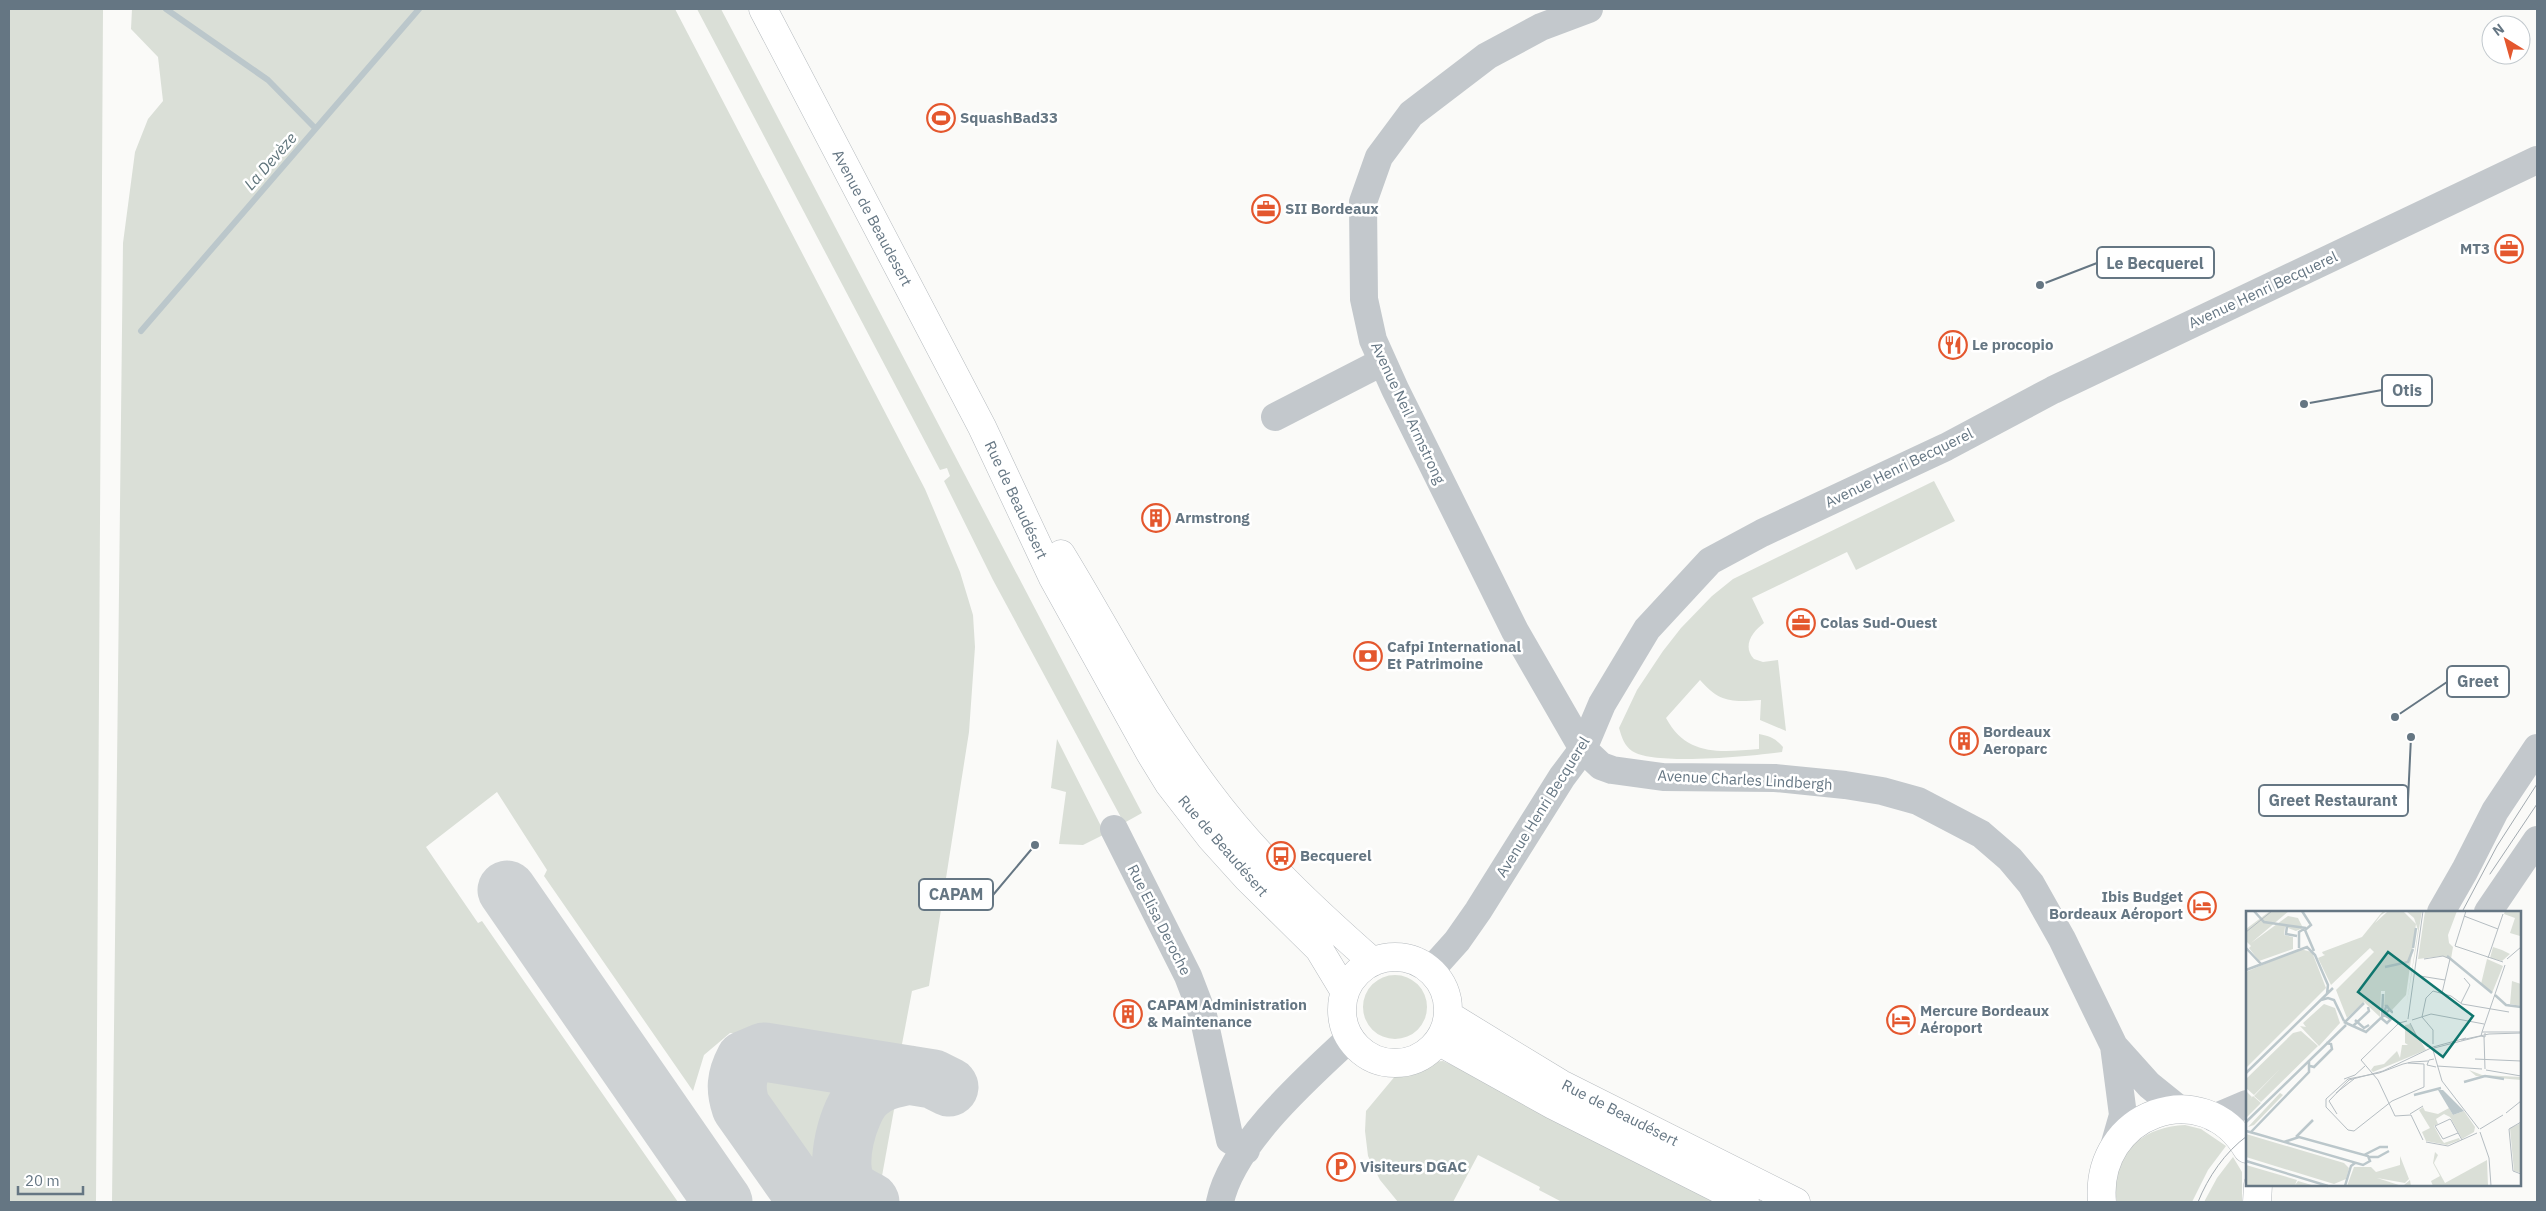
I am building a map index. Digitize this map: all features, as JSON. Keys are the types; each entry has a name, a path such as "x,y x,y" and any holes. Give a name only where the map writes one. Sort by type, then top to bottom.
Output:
{"main road":[{"name":"Avenue de Beaudesert","path":"763,9 982,427"},
{"name":"Rue de Beaudésert","path":"982,427 1163,726 1209,794 1268,863 1336,930 1373,962"},
{"name":"Rue de Beaudésert","path":"982,427 1053,578 1136,728 1170,784 1210,837 1248,879 1319,950 1345,992"},
{"path":"1393,957 1413,960 1431,970 1445,990 1448,1015 1438,1041 1423,1056 1403,1062 1383,1062 1364,1053 1350,1038 1344,1024 1342,1009 1345,992 1356,974 1373,962 1393,957"},
{"name":"Rue de Beaudésert","path":"1448,1015 1561,1084 1796,1202"},
{"name":"Rue de Beaudésert","path":"1438,1041 1553,1105 1745,1202"},
{"path":"2081,1202 2101,1193 2105,1162 2115,1143 2132,1125 2155,1114 2180,1110 2198,1112 2214,1118 2229,1127 2246,1148"},
{"path":"2257,1202 2258,1186"}],"street":[{"name":"Avenue Neil Armstrong","path":"1583,749 1516,631 1382,362 1373,340 1364,299 1363,202 1379,157 1411,114 1488,56 1541,27 1589,9"},
{"name":"Avenue Henri Becquerel","path":"1431,970 1457,941 1478,911 1562,777 1583,749 1602,704 1646,630 1710,561 1762,533 1946,447 2053,390 2537,160"},
{"path":"1275,417 1382,362"},
{"path":"2442,911 2495,811 2537,748"},
{"name":"Avenue Charles Lindbergh","path":"1583,749 1601,766 1612,770 1663,777 1775,778 1882,791 1918,802 1980,834 2010,859 2031,884 2062,939 2114,1046 2149,1085 2180,1110"},
{"name":"Rue Elisa Deroche","path":"1114,829 1188,976 1204,1015 1230,1140 1246,1150"},
{"path":"2489,911 2537,840"},
{"path":"1220,1202 1234,1169 1246,1150 1289,1094 1350,1038"},
{"name":"Avenue Charles Lindbergh","path":"2114,1046 2122,1115 2115,1143"},
{"path":"2214,1118 2246,1104"}],"shaded area":[{"path":"9,9 103,9 96,1202 9,1202"},
{"path":"132,9 675,9 925,489 960,572 973,615 975,647 969,732 929,986 912,991 902,1044 898,1053 883,1055 755,1035 730,1033 704,1055 693,1091 544,876 547,870 497,792 426,847 478,923 482,921 678,1202 112,1202 123,243 135,152 148,119 163,101 158,57 131,29"},
{"path":"697,9 721,9 1142,813 1124,823 993,580 944,481 950,476 947,468 940,470"},
{"path":"1934,481 1955,521 1856,570 1847,552 1752,598 1764,623 1752,635 1749,644 1750,654 1754,659 1763,662 1778,660 1786,731 1760,720 1761,700 1734,701 1720,697 1707,688 1700,680 1666,718 1674,731 1684,740 1695,746 1718,751 1759,749 1759,734 1777,741 1783,747 1782,752 1749,756 1681,759 1644,756 1632,751 1627,746 1619,728 1637,690 1681,628 1712,596 1733,579"},
{"path":"1057,739 1105,834 1083,845 1059,844 1066,792 1051,788"},
{"path":"1389,975 1401,975 1418,984 1425,995 1427,1007 1425,1019 1418,1030 1401,1039 1389,1039 1377,1034 1368,1025 1363,1013 1363,1001 1368,989 1377,980"},
{"path":"1443,1061 1718,1202 1562,1202 1539,1190 1540,1187 1478,1155 1453,1202 1398,1202 1380,1180 1368,1156 1365,1131 1366,1111 1396,1075 1418,1063"},
{"path":"769,1065 829,1077 834,1083 837,1094 824,1165 818,1169 811,1169 799,1163 749,1095 747,1082 754,1070"},
{"path":"897,1093 882,1176 877,1182 868,1184 859,1178 858,1174 858,1160 865,1131 877,1107"},
{"path":"2185,1125 2201,1129 2226,1146 2208,1170 2192,1202 2117,1202 2115,1186 2117,1171 2131,1147 2155,1131"},
{"path":"2233,1157 2242,1172 2242,1202 2204,1202 2217,1178"}],"waterway":[{"path":"166,9 268,80 315,128"},
{"name":"La Devèze","path":"141,331 419,9"}],"taxiway":[{"path":"507,890 723,1202"},
{"path":"808,1202 741,1107 737,1083 745,1060 764,1052 933,1079 949,1087"},
{"path":"870,1202 858,1196 850,1189 844,1178 842,1153 848,1125 865,1094 875,1086 886,1081 910,1075"}],"tram line":[{"path":"2463,911 2497,846 2537,784"},
{"path":"2490,874 2537,804"},
{"path":"2198,1202 2207,1183 2224,1157 2246,1137"}],"place":[{"name":"SquashBad33","path":"941,118"},
{"name":"SII Bordeaux","path":"1266,209"},
{"name":"MT3","path":"2509,249"},
{"name":"Le Becquerel","path":"2040,285"},
{"name":"Le procopio","path":"1953,345"},
{"name":"Otis","path":"2304,404"},
{"name":"Armstrong","path":"1156,518"},
{"name":"Colas Sud-Ouest","path":"1801,623"},
{"name":"Cafpi International Et Patrimoine","path":"1368,656"},
{"name":"Greet","path":"2395,717"},
{"name":"Greet Restaurant","path":"2411,737"},
{"name":"Bordeaux Aeroparc","path":"1964,741"},
{"name":"CAPAM","path":"1035,845"},
{"name":"Becquerel","path":"1281,856"},
{"name":"Ibis Budget Bordeaux Aéroport","path":"2202,906"},
{"name":"CAPAM Administration & Maintenance","path":"1128,1014"},
{"name":"Mercure Bordeaux Aéroport","path":"1901,1020"},
{"name":"Visiteurs DGAC","path":"1341,1167"}]}
